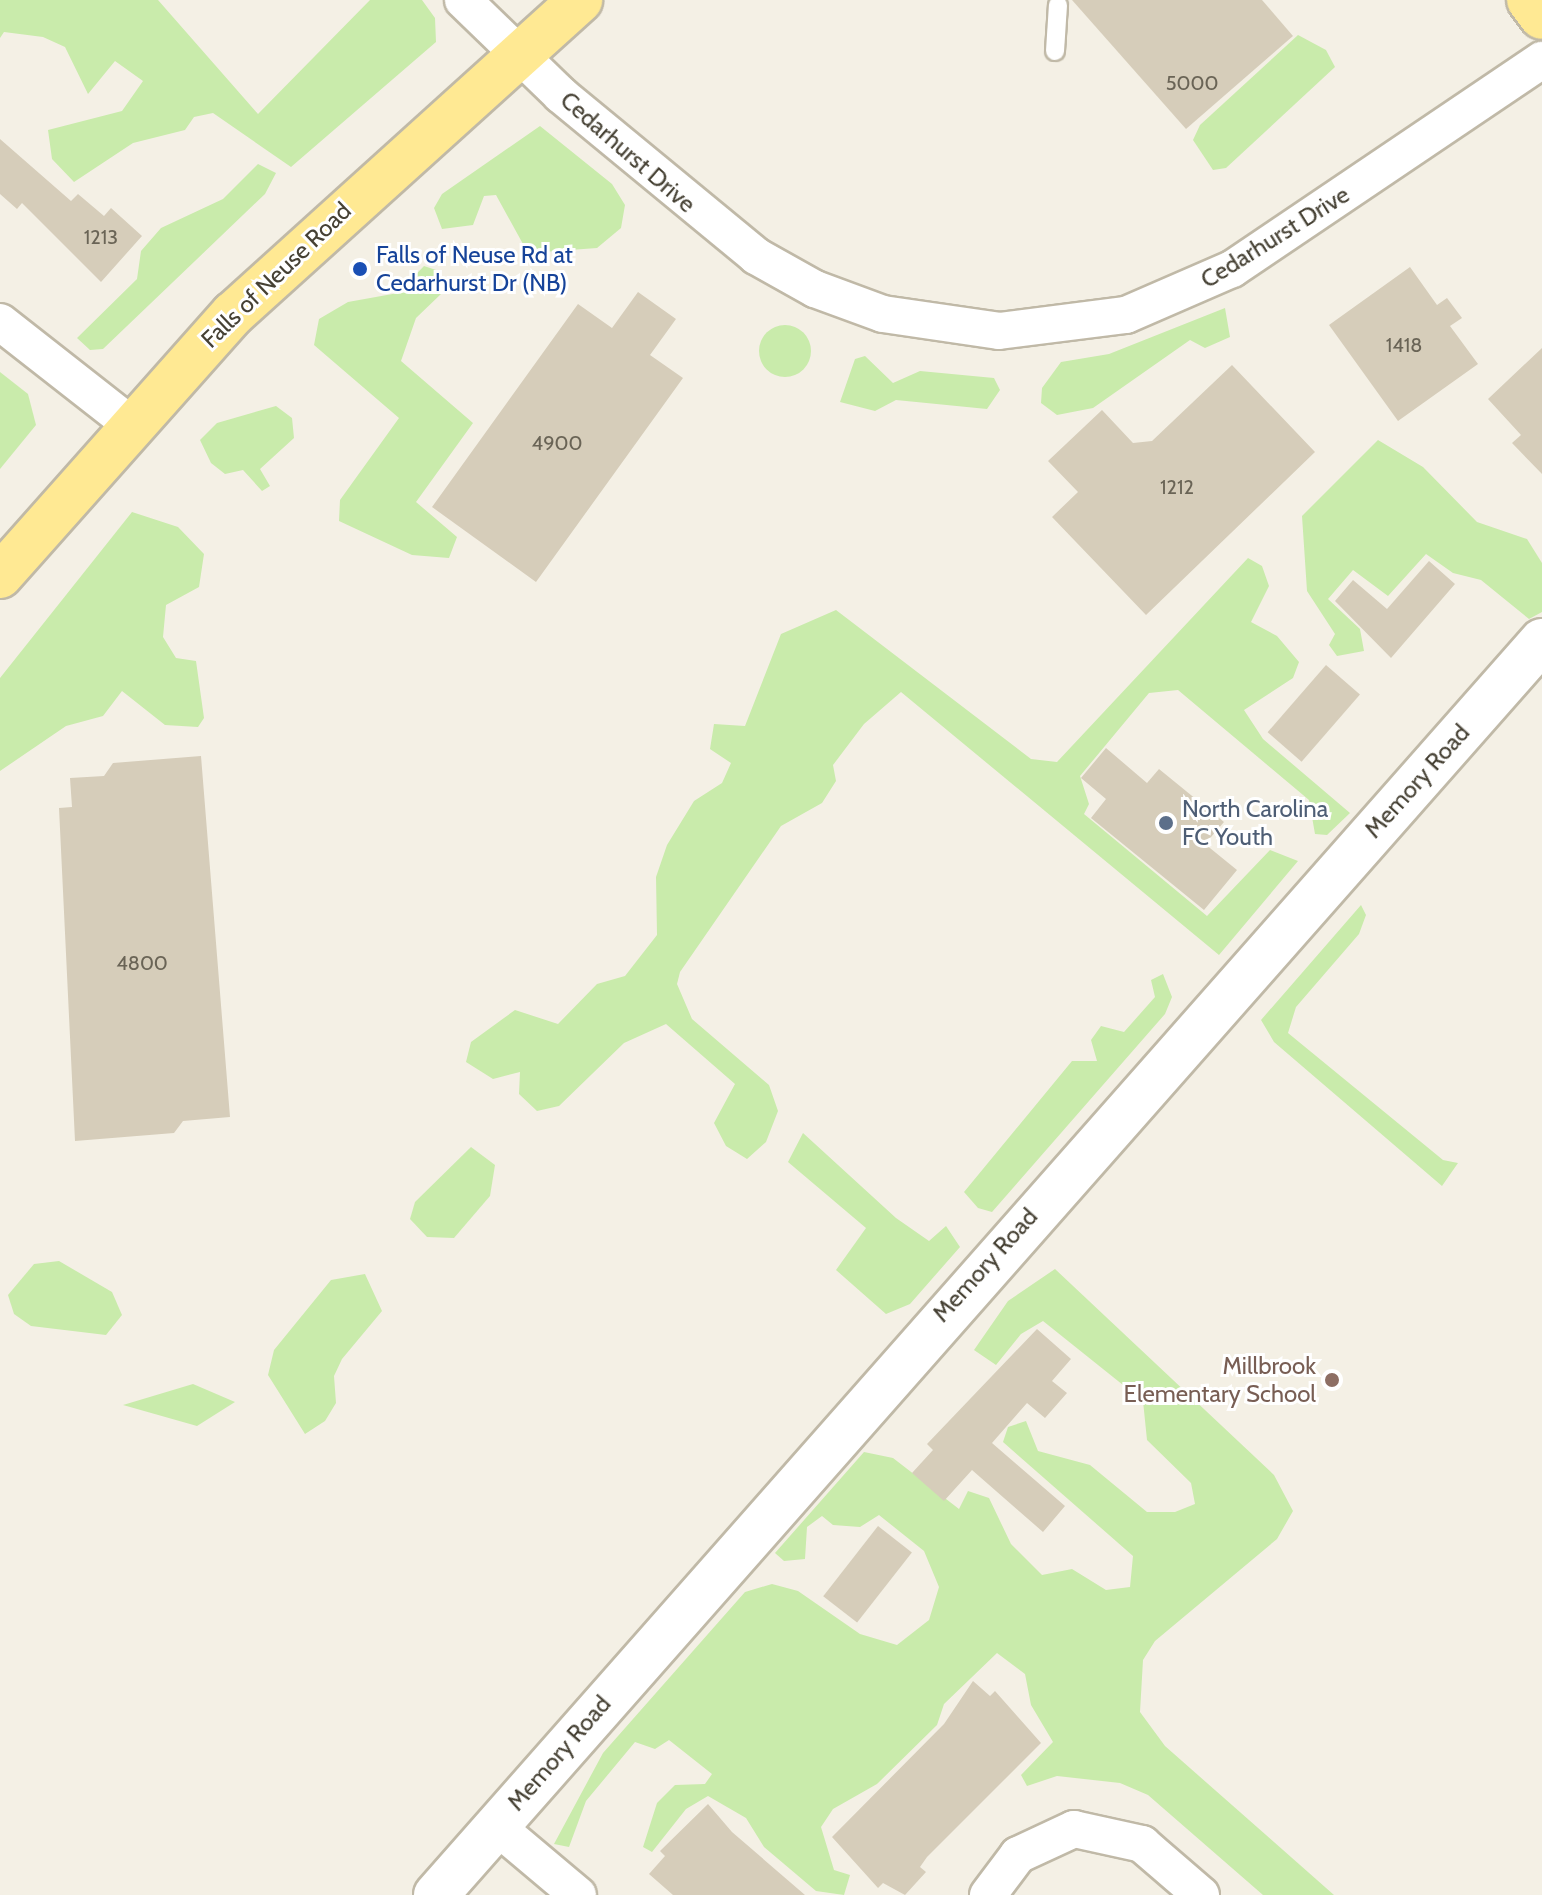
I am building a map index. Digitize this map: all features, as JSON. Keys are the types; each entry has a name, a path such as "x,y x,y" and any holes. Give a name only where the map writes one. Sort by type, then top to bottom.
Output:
{"main road":[{"name":"Falls of Neuse Road","path":"0,576 129,423 254,294 517,53 580,0"},
{"path":"1529,0 1542,17"}],"street":[{"name":"Cedarhurst Drive","path":"463,0 517,53 756,256 815,289 883,314 999,331 1126,315 1226,272 1542,60"},
{"path":"0,322 129,423"},
{"name":"Memory Road","path":"436,1895 1542,641"},
{"path":"496,1826 578,1895"},
{"path":"988,1895 1026,1849 1074,1829 1142,1844 1201,1895"}],"lane":[{"path":"1055,51 1058,5"}],"green space":[{"path":"0,0 158,0 258,114 370,0 422,0 435,18 436,42 291,167 213,113 194,117 185,130 133,143 74,182 52,159 48,130 122,111 143,81 115,61 88,94 65,47 43,37 4,32 0,38"},
{"path":"1298,35 1326,50 1335,67 1226,168 1213,170 1193,140 1200,125"},
{"path":"540,126 612,184 625,205 621,228 597,248 543,252 523,244 496,195 484,196 473,225 442,229 434,208 442,194"},
{"path":"258,164 276,173 265,194 103,349 90,350 77,338 137,279 141,251 161,228 223,199"},
{"path":"424,266 436,270 441,294 416,318 401,361 473,423 416,502 457,537 449,558 412,555 339,521 340,500 399,418 314,345 319,319 348,302 398,293"},
{"path":"1225,308 1230,337 1205,348 1190,340 1093,408 1057,415 1041,403 1042,388 1061,362 1109,354"},
{"path":"785,325 803,333 811,351 803,369 785,377 767,369 759,351 767,333"},
{"path":"865,356 893,383 920,371 994,378 1000,390 987,409 896,400 875,411 840,402 855,359"},
{"path":"0,372 28,394 36,425 0,469"},
{"path":"276,406 292,418 294,438 260,469 270,486 262,491 243,470 225,474 211,463 200,440 217,423"},
{"path":"1378,440 1423,467 1477,522 1527,539 1542,563 1542,612 1529,619 1481,580 1453,573 1426,554 1388,596 1353,570 1328,599 1360,629 1364,651 1337,656 1329,645 1335,634 1307,591 1302,516"},
{"path":"132,512 178,527 204,554 199,587 166,605 163,637 176,658 196,661 204,718 198,727 165,725 122,691 103,716 66,726 0,771 0,678"},
{"path":"1248,558 1262,566 1269,586 1251,622 1277,636 1299,662 1293,678 1244,710 1263,739 1350,813 1327,835 1315,834 1309,800 1178,690 1149,693 1080,776 1089,804 1084,814 1207,916 1270,850 1298,861 1219,955 901,692 864,724 833,765 836,781 822,803 781,826 680,972 677,984 692,1019 769,1085 778,1111 766,1142 747,1159 726,1146 714,1123 735,1084 666,1024 624,1043 559,1106 537,1111 519,1094 520,1072 493,1079 466,1062 471,1042 515,1010 558,1024 597,984 625,976 657,935 656,877 667,845 694,801 722,783 731,763 710,749 714,724 745,726 781,634 836,610 1031,759 1057,762"},
{"path":"1361,905 1366,915 1359,934 1296,1007 1288,1033 1443,1160 1458,1163 1442,1186 1274,1042 1261,1020"},
{"path":"1163,974 1172,997 1165,1014 992,1212 978,1208 964,1192 1072,1061 1097,1061 1091,1040 1101,1026 1124,1032 1155,997 1151,980"},
{"path":"803,1133 896,1218 929,1241 946,1226 960,1247 910,1304 886,1314 836,1270 866,1228 788,1162"},
{"path":"471,1147 495,1165 490,1196 454,1238 427,1237 410,1219 415,1202"},
{"path":"59,1261 112,1292 122,1315 106,1335 31,1326 14,1314 8,1295 34,1264"},
{"path":"1055,1269 1274,1475 1293,1511 1277,1539 1155,1641 1143,1660 1140,1712 1165,1746 1334,1895 1263,1895 1148,1795 1120,1783 1057,1776 1027,1786 1021,1775 1053,1742 1031,1705 1025,1674 997,1653 944,1704 937,1725 877,1784 833,1809 821,1827 834,1870 850,1875 844,1895 816,1891 764,1847 746,1818 708,1796 686,1809 652,1852 643,1847 657,1803 675,1785 705,1784 712,1774 669,1740 655,1749 635,1742 586,1801 569,1847 554,1844 603,1753 745,1592 772,1584 798,1591 860,1634 897,1645 929,1620 939,1587 924,1551 879,1515 860,1527 833,1525 822,1516 807,1527 805,1559 784,1561 775,1553 864,1452 893,1458 959,1509 968,1491 989,1498 1011,1544 1042,1575 1072,1569 1106,1590 1130,1587 1133,1556 1003,1442 1008,1427 1026,1421 1038,1451 1090,1465 1147,1512 1175,1512 1195,1504 1191,1483 1147,1440 1143,1401 1043,1321 1021,1334 996,1365 974,1350 1008,1301"},
{"path":"365,1274 382,1311 342,1359 334,1376 336,1403 325,1421 305,1434 268,1375 274,1350 331,1280"},
{"path":"193,1384 235,1402 197,1426 123,1405"}],"building":[{"path":"1072,0 1262,0 1293,36 1186,129"},
{"path":"0,139 71,201 78,194 104,216 111,208 142,236 101,282 22,203 17,209 0,194"},
{"path":"1410,267 1437,305 1447,298 1462,318 1450,326 1478,364 1398,421 1329,325"},
{"path":"638,292 676,319 650,355 683,378 536,582 432,507 578,304 612,328"},
{"path":"1542,348 1542,474 1512,443 1521,435 1488,399"},
{"path":"1232,365 1315,452 1146,615 1052,517 1078,492 1048,461 1102,410 1133,443 1152,441"},
{"path":"1429,561 1455,584 1391,658 1335,601 1353,580 1387,609"},
{"path":"1326,665 1360,695 1302,762 1268,732"},
{"path":"1106,748 1147,783 1159,769 1224,822 1205,844 1237,870 1204,910 1091,818 1106,799 1081,778"},
{"path":"201,756 230,1117 183,1121 174,1133 75,1141 59,808 72,807 70,778 104,776 113,763"},
{"path":"1037,1329 1071,1359 1052,1381 1067,1393 1045,1418 1027,1403 992,1443 1065,1506 1043,1532 972,1470 944,1501 912,1473 933,1450 927,1444"},
{"path":"878,1526 912,1552 857,1623 823,1596"},
{"path":"973,1681 990,1696 995,1691 1041,1743 927,1857 920,1867 926,1872 905,1895 883,1883 878,1888 832,1837 944,1724"},
{"path":"708,1804 732,1832 805,1895 673,1895 649,1874 665,1856 660,1851"}],"place":[{"name":"Falls of Neuse Rd at Cedarhurst Dr (NB)","path":"360,269"},
{"name":"North Carolina FC Youth","path":"1166,823"},
{"name":"Millbrook Elementary School","path":"1332,1380"}]}
